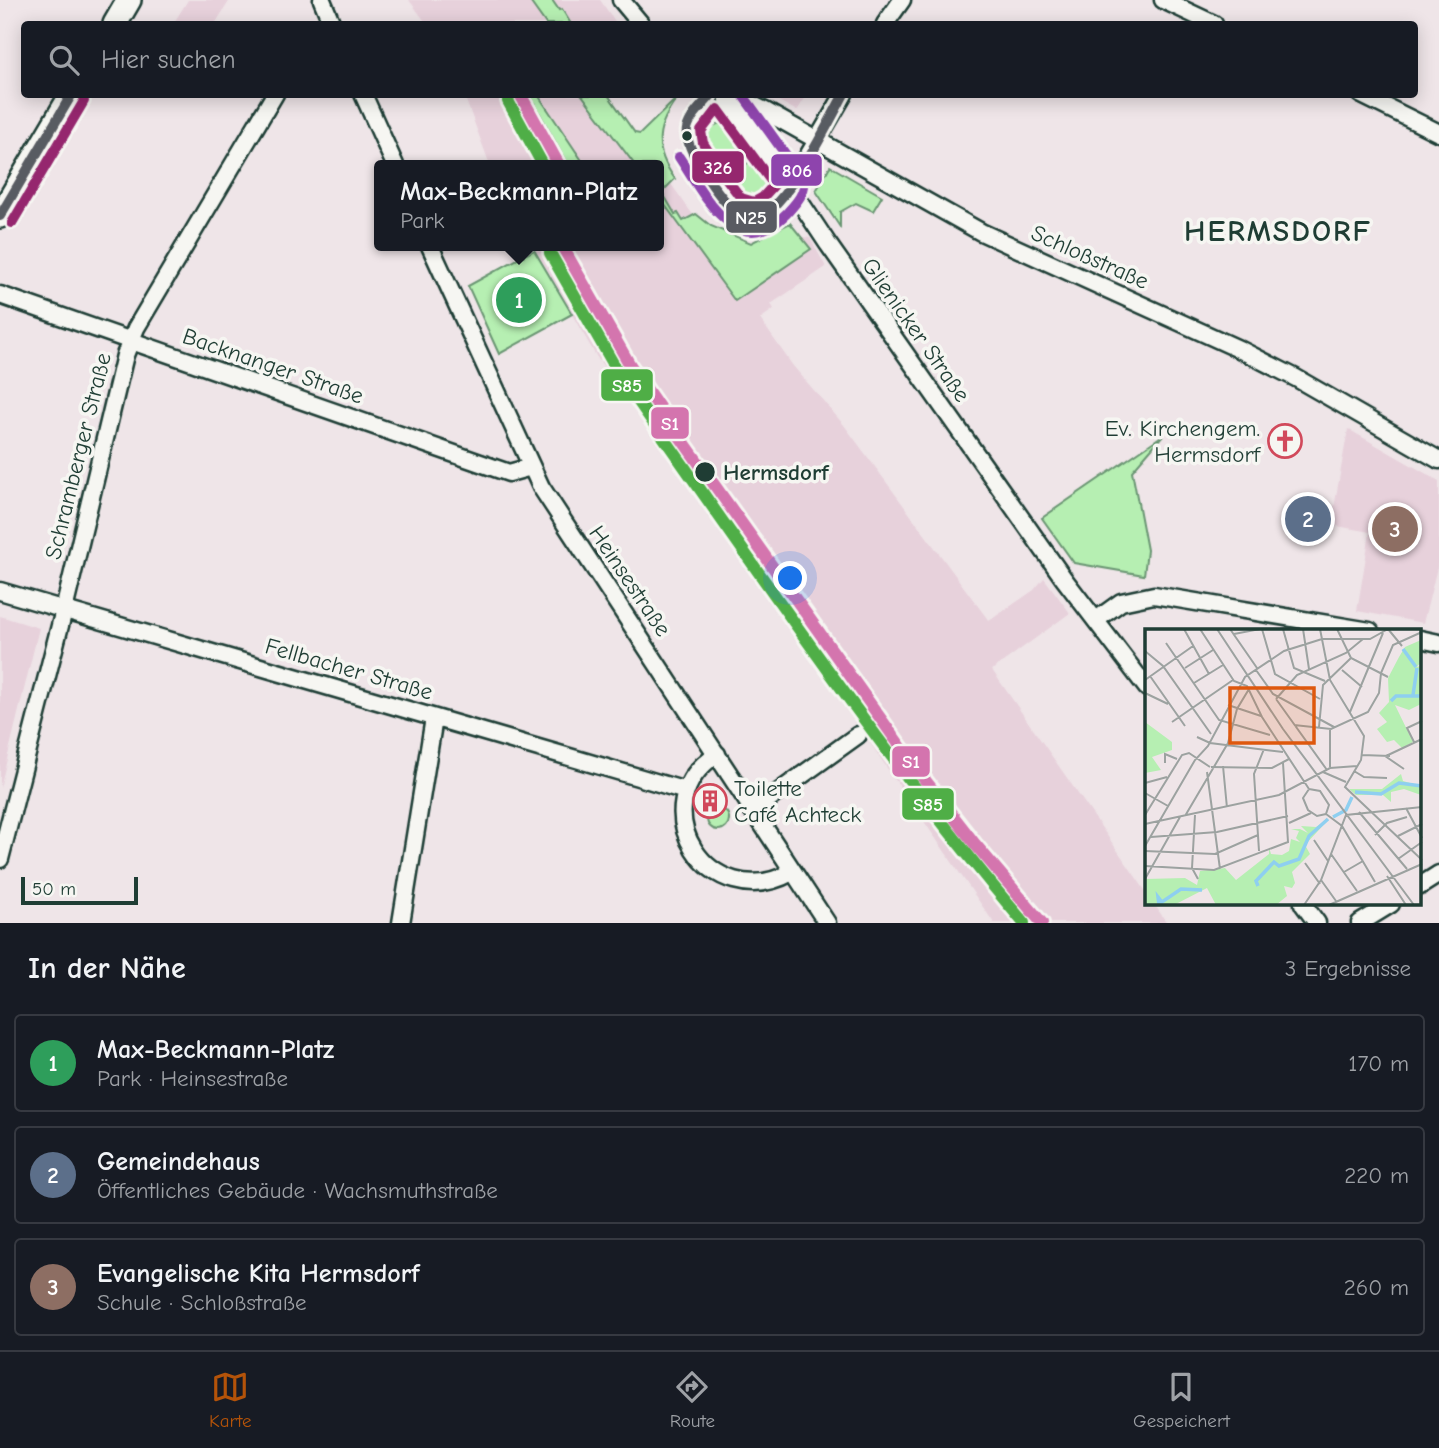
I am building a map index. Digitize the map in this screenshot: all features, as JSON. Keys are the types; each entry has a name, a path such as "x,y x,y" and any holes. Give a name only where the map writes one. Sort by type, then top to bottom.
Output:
{"main road":[{"path":"117,21 129,0"},
{"path":"0,216 70,98"}],"street":[{"path":"322,0 326,21"},
{"path":"621,0 638,21"},
{"path":"888,21 902,0"},
{"path":"1163,0 1208,21"},
{"name":"Schramberger Straße","path":"0,859 64,610 125,355 273,98"},
{"path":"365,98 393,160"},
{"name":"Glienicker Straße","path":"728,98 1068,584 1145,685"},
{"name":"Schloßstraße","path":"730,98 751,104 818,139 981,232 1241,350 1296,378 1439,460"},
{"path":"791,185 842,98"},
{"path":"1368,98 1439,133"},
{"name":"Heinsestraße","path":"432,251 541,487 827,923"},
{"name":"Backnanger Straße","path":"0,295 509,473 531,467"},
{"name":"Fellbacher Straße","path":"0,591 686,790"},
{"path":"1096,620 1121,603 1154,595 1358,629"},
{"path":"401,923 434,718"},
{"path":"752,811 858,735"},
{"path":"717,754 697,769 686,790 682,810 683,824 697,855 727,878 755,884 792,872"},
{"path":"1422,885 1439,874"},
{"path":"1304,906 1317,923"},
{"path":"1360,923 1388,906"}],"shaded area":[{"path":"188,0 230,0 217,21 175,21"},
{"path":"409,0 600,0 615,21 425,21"},
{"path":"465,98 610,98 654,160 488,160"},
{"path":"773,98 805,98 797,111"},
{"path":"664,174 735,274 786,234 810,238 826,267 771,304 774,309 760,319 793,366 844,425 989,621 1034,590 1044,578 1070,613 992,670 1145,890 1145,906 1155,906 1167,923 994,923 668,450 598,359 535,251 664,251"},
{"path":"1348,429 1439,481 1439,560 1423,623 1357,611 1370,532 1331,525"},
{"path":"0,616 39,628 0,788"}],"green space":[{"path":"535,0 552,0 569,21 544,21 531,3"},
{"path":"532,98 540,98 582,160 565,160"},
{"path":"584,98 610,98 635,133 640,134 678,98 666,116 660,136 663,157 675,179 664,190 664,160 631,160"},
{"path":"725,120 735,124 744,141 742,146 718,161 701,139 704,131"},
{"path":"754,159 772,186 759,198 743,199 729,179 730,175"},
{"path":"830,166 882,196 873,211 856,203 840,212 840,227 816,191"},
{"path":"664,195 675,214 678,213 683,221 696,214 711,226 751,243 790,223 811,249 735,301 664,204"},
{"path":"535,251 572,314 499,354 468,286"},
{"path":"1163,435 1132,471 1147,550 1144,575 1074,563 1042,518"},
{"path":"718,808 726,811 729,819 726,827 718,830 710,827 707,819 710,811"}],"transit line":[{"name":"N25","path":"0,216 70,98"},
{"name":"S1","path":"522,98 556,160"},
{"name":"N25","path":"709,98 694,115 687,129 691,148 696,160 728,204 740,214 753,217 770,209 794,181 842,98"},
{"name":"806","path":"679,157 711,204 723,218 737,227 752,231 769,227 787,213 802,194 804,180 745,98"},
{"path":"12,223 84,101"},
{"name":"S85","path":"508,101 540,160"},
{"name":"326","path":"718,109 774,185 754,202 741,198 703,143 701,131 718,109"},
{"name":"S1","path":"565,251 630,365 661,410 918,771 1042,923"},
{"name":"S85","path":"550,253 618,372 786,611 925,801 1024,923"}],"place":[{"name":"Max-Beckmann-Platz","path":"519,300"},
{"name":"Ev. Kirchengem. Hermsdorf","path":"1285,441"},
{"name":"Hermsdorf","path":"705,472"},
{"name":"Gemeindehaus","path":"1308,519"},
{"name":"Evangelische Kita Hermsdorf","path":"1395,529"},
{"name":"Toilette Café Achteck","path":"710,801"}],"district":[{"name":"HERMSDORF","path":"1278,231"}]}
